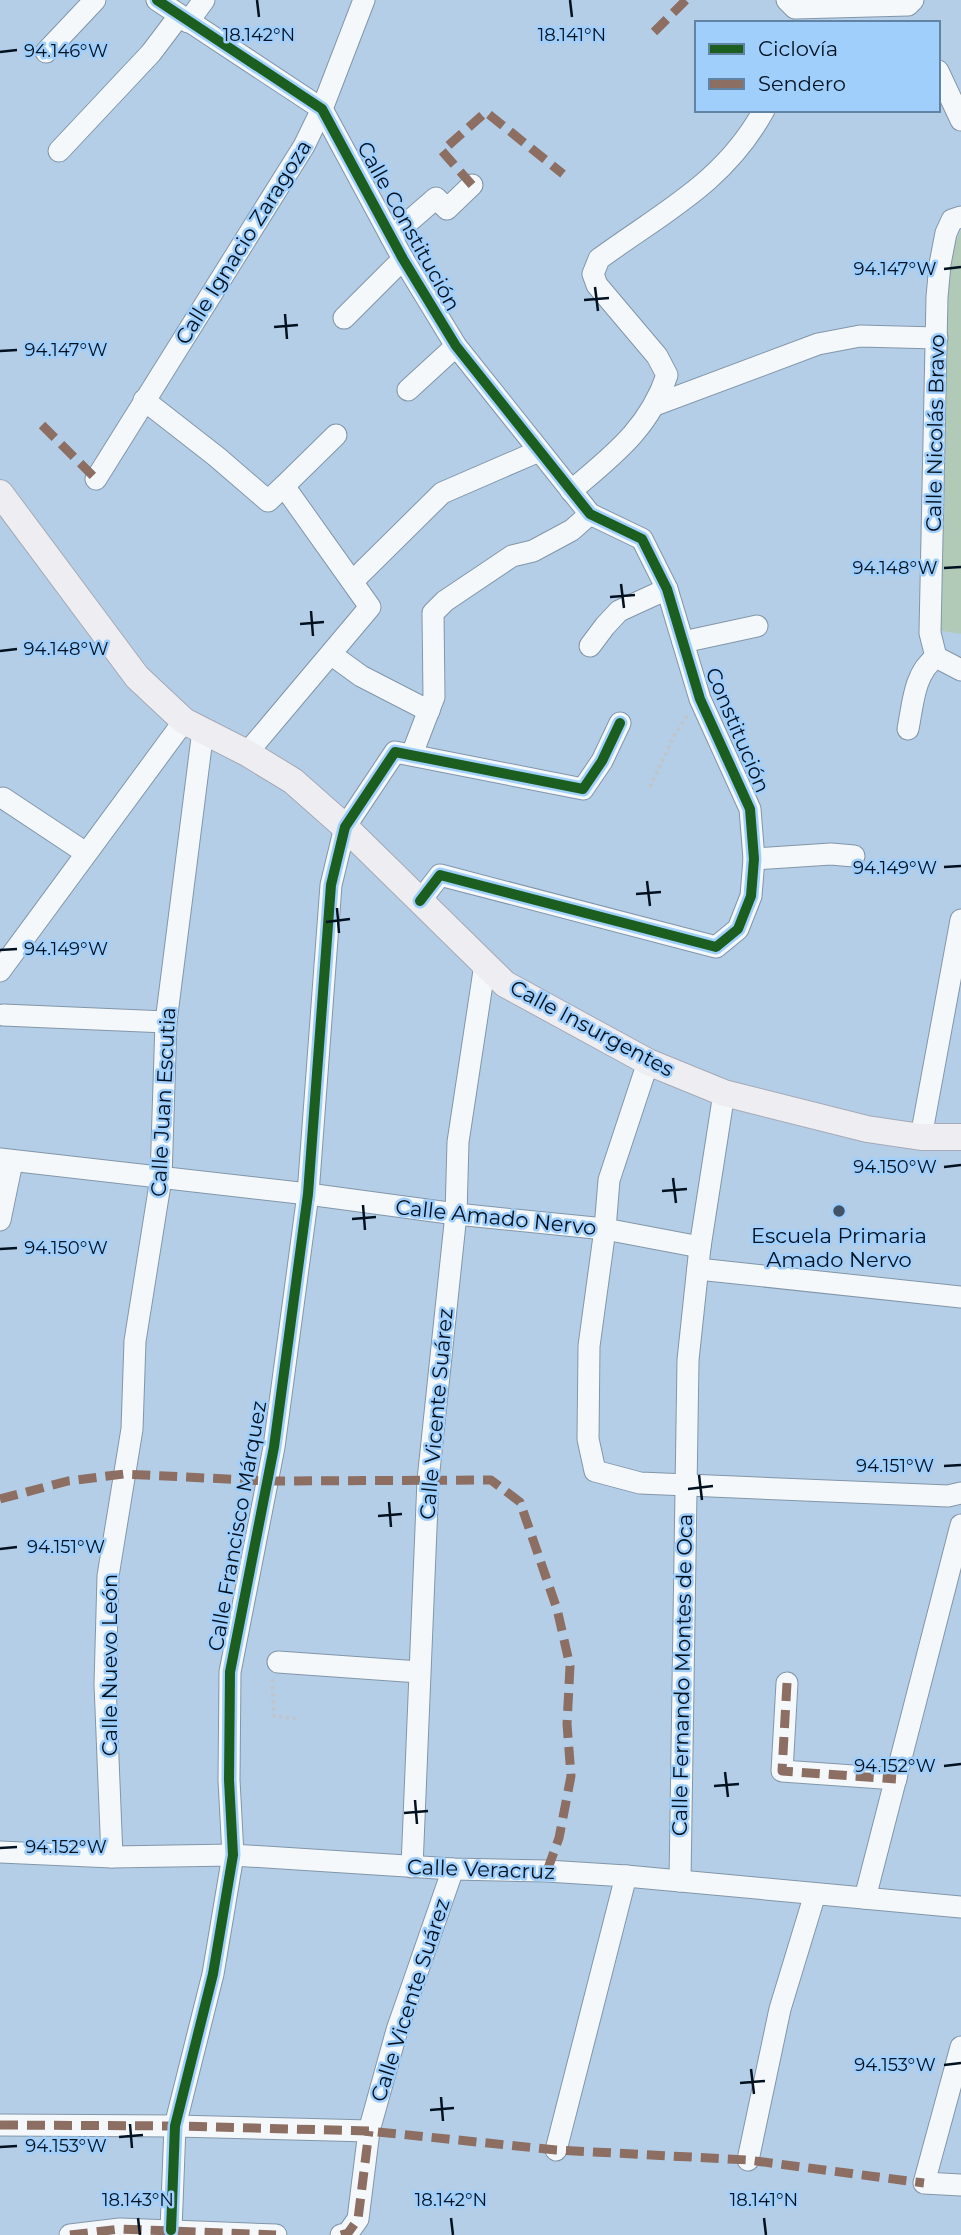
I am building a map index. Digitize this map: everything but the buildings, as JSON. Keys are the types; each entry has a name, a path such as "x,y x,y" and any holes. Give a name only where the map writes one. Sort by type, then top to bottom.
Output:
{"main road":[{"name":"Calle Insurgentes","path":"0,493 137,677 193,725 293,781 345,827 505,984 648,1062 724,1093 867,1129 921,1138 961,1137"}],"street":[{"path":"46,52 95,0"},
{"name":"Calle Constitución","path":"157,0 322,109 403,259 456,346 590,514"},
{"path":"59,151 204,0"},
{"name":"Calle Ignacio Zaragoza","path":"96,479 304,146 322,109 364,0"},
{"path":"792,10 912,9"},
{"path":"940,75 961,120"},
{"path":"571,491 625,445 645,422 667,375 657,356 597,285 593,274 599,259 696,193 738,150 763,112"},
{"path":"391,237 436,198 447,209 472,186"},
{"name":"Calle Nicolás Bravo","path":"936,657 930,633 937,297 944,243 952,220 961,216"},
{"path":"344,318 403,259"},
{"path":"655,405 817,344 860,336 937,338"},
{"path":"408,390 456,346"},
{"path":"144,400 218,457 268,501 336,435"},
{"path":"354,580 442,493 539,451"},
{"path":"247,753 370,607 354,580 284,486"},
{"path":"412,754 434,697 433,613 445,601 512,556 533,551 572,530 590,514"},
{"name":"Constitución","path":"420,901 440,875 716,947 738,929 751,896 754,859 750,809 700,699 667,589 642,538 590,514"},
{"path":"590,646 620,611 667,589"},
{"path":"683,642 757,626"},
{"path":"332,654 361,676 429,711"},
{"path":"908,729 919,676 924,665 936,657 961,670"},
{"path":"345,827 395,752 583,789 602,761 620,723"},
{"path":"0,971 86,853 193,725"},
{"name":"Calle Juan Escutia","path":"124,1474 132,1429 135,1341 161,1178 166,1022 193,725"},
{"path":"3,798 86,853"},
{"name":"Calle Francisco Márquez","path":"171,2230 175,2126 213,1974 233,1855 229,1780 230,1672 274,1447 307,1194 331,886 345,827"},
{"path":"754,859 831,854 854,856"},
{"path":"921,1138 961,920"},
{"name":"Calle Vicente Suárez","path":"412,1867 428,1480 456,1214 458,1142 485,964"},
{"path":"3,1015 166,1022"},
{"path":"648,1062 609,1180 589,1346 588,1439 595,1471 640,1483 948,1496 961,1493"},
{"name":"Calle Fernando Montes de Oca","path":"680,1881 684,1483 688,1360 699,1258 724,1093"},
{"path":"0,1220 6,1161"},
{"name":"Calle Amado Nervo","path":"6,1161 605,1229 699,1258 961,1297"},
{"name":"Calle Nuevo León","path":"112,1857 105,1684 108,1576 124,1474"},
{"path":"865,1898 961,1525"},
{"path":"278,1662 419,1672"},
{"path":"787,1683 782,1771 896,1779"},
{"name":"Calle Veracruz","path":"0,1852 112,1857 233,1855 412,1867 626,1876 961,1907"},
{"name":"Calle Vicente Suárez","path":"341,2235 348,2234 358,2219 369,2131 397,2031 453,1869"},
{"path":"556,2150 626,1876"},
{"path":"748,2160 780,2009 815,1894"},
{"path":"961,2047 924,2183 961,2185"},
{"path":"0,2125 369,2131"},
{"path":"69,2235 120,2229 276,2235"}],"path":[{"path":"650,787 675,734 700,699"},
{"path":"278,1662 272,1661 274,1716 298,1719"}],"green space":[{"path":"961,229 961,634 936,630 947,265"}],"marked path":[{"path":"654,32 686,0"},
{"path":"472,185 442,151 486,112 563,174"},
{"path":"42,425 96,479"},
{"path":"0,1499 68,1481 124,1474 267,1481 491,1480 520,1502 557,1609 570,1666 567,1724 571,1776 559,1838 547,1871"},
{"path":"787,1683 782,1771 896,1779"},
{"path":"0,2125 369,2131 556,2150 748,2160 924,2183"},
{"path":"341,2235 348,2233 358,2219 369,2131"},
{"path":"70,2235 120,2229 276,2235"}],"cycle path":[{"path":"157,0 322,109 403,259 456,346 590,514 642,539 667,589 700,699 750,809 754,859 751,896 738,929 716,947 440,875 420,901"},
{"path":"171,2230 175,2126 213,1974 233,1855 229,1780 230,1672 274,1447 308,1194 331,885 345,827 395,752 583,789 602,761 620,723"}],"place":[{"name":"Escuela Primaria Amado Nervo","path":"839,1211"}]}
